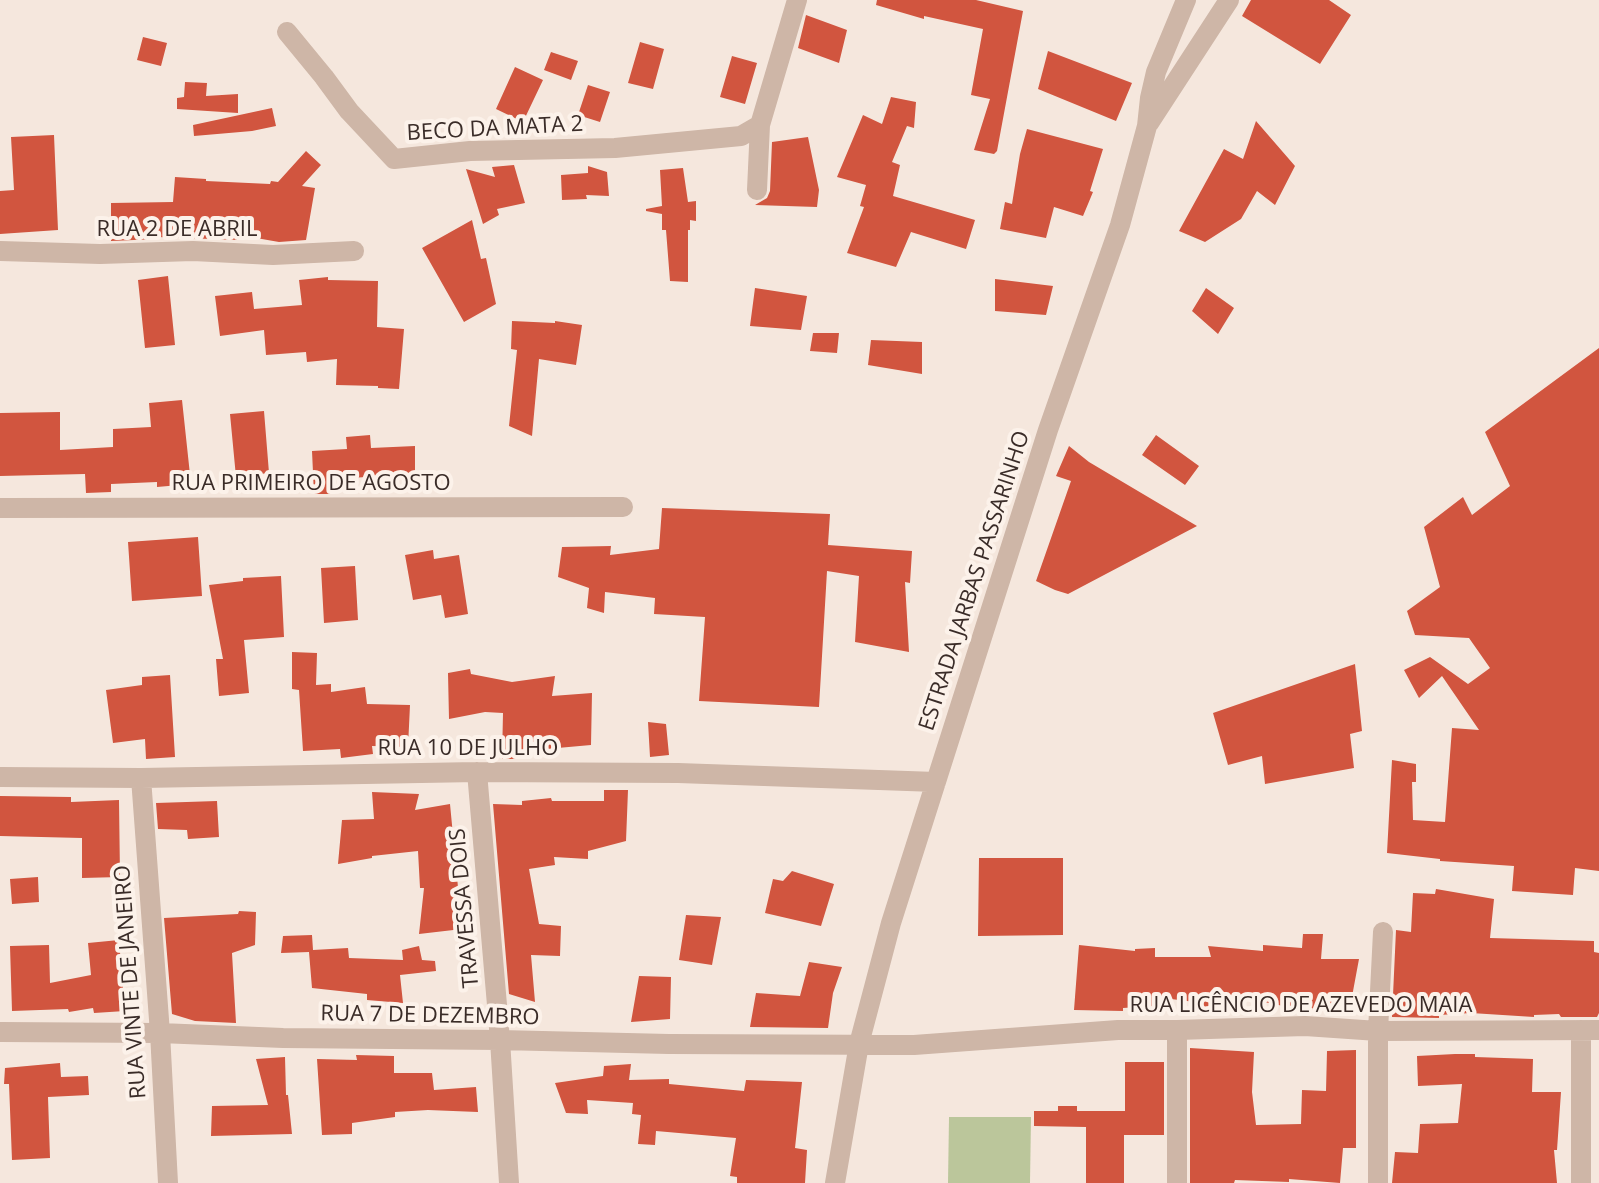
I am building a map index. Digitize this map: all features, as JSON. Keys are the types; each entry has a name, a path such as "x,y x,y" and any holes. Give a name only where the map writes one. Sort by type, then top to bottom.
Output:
{"street":[{"path":"757,190 760,125 797,0"},
{"name":"ESTRADA JARBAS PASSARINHO","path":"835,1183 859,1044 891,923 1048,430 1120,225 1147,126 1156,72 1186,0"},
{"path":"1147,126 1229,0"},
{"name":"BECO DA MATA 2","path":"287,32 349,111 394,159 470,151 631,146 741,136 760,125"},
{"name":"RUA 2 DE ABRIL","path":"0,251 100,254 193,251 273,255 354,251"},
{"name":"RUA PRIMEIRO DE AGOSTO","path":"0,508 623,507"},
{"name":"TRAVESSA DOIS","path":"477,772 509,1183"},
{"name":"RUA 10 DE JULHO","path":"0,777 678,773 936,782"},
{"name":"RUA VINTE DE JANEIRO","path":"141,778 168,1183"},
{"path":"1378,1183 1378,1031 1383,932"},
{"name":"RUA LICÊNCIO DE AZEVEDO MAIA","path":"859,1044 914,1045 1118,1030 1305,1026 1378,1031 1590,1030"},
{"path":"1177,1030 1177,1183"},
{"path":"1581,1183 1590,1030"},
{"name":"RUA 7 DE DEZEMBRO","path":"0,1032 669,1044 859,1044"}],"green space":[{"path":"949,1117 1031,1117 1030,1183 948,1183"}],"building":[{"path":"877,0 976,0 1023,11 994,154 974,150 990,99 971,95 983,29 924,16 924,19 876,5"},
{"path":"1251,0 1329,0 1351,15 1320,64 1242,16"},
{"path":"806,15 847,30 839,63 798,48"},
{"path":"143,37 167,43 161,66 137,60"},
{"path":"640,42 664,49 653,89 628,83"},
{"path":"1048,51 1132,83 1116,121 1038,89"},
{"path":"551,52 578,61 571,80 544,70"},
{"path":"732,56 757,63 745,104 720,97"},
{"path":"515,67 543,80 523,122 496,109"},
{"path":"185,82 207,83 206,96 238,94 238,113 177,109 177,98 184,97"},
{"path":"588,85 610,92 600,122 578,115"},
{"path":"891,97 916,102 914,128 907,126 892,162 900,165 893,196 975,220 966,249 911,232 896,267 847,253 864,207 860,206 866,185 837,177 863,115 882,124"},
{"path":"272,108 276,126 194,136 193,125"},
{"path":"1256,121 1295,166 1275,205 1257,191 1241,219 1205,242 1179,231 1224,149 1243,159"},
{"path":"1027,129 1103,149 1090,191 1093,192 1083,216 1054,207 1046,238 1000,229 1005,202 1012,204"},
{"path":"54,135 58,230 0,234 0,191 14,190 11,137"},
{"path":"808,137 819,190 817,207 755,205 767,198 770,191 772,142"},
{"path":"306,151 321,165 302,186 315,188 306,240 279,242 239,235 239,240 157,237 111,241 111,203 173,202 175,177 206,181 278,182"},
{"path":"514,165 525,203 497,209 499,215 483,224 466,169 495,177 492,167"},
{"path":"588,166 607,172 609,196 586,195 587,199 562,200 561,175 588,173"},
{"path":"683,168 688,202 696,201 696,221 690,220 688,230 688,282 670,281 662,214 646,211 662,206 660,170"},
{"path":"472,220 481,259 486,258 496,304 464,322 422,248"},
{"path":"168,276 175,345 145,348 138,280"},
{"path":"328,277 328,280 378,281 377,327 404,329 399,389 336,385 337,359 307,362 306,352 266,355 264,330 220,336 215,296 252,292 254,309 302,305 299,280"},
{"path":"995,279 1053,286 1046,315 995,311"},
{"path":"755,288 807,296 801,330 750,326"},
{"path":"1206,288 1234,308 1218,334 1192,311"},
{"path":"512,321 555,321 582,325 576,365 539,359 532,436 509,426 517,350 511,349"},
{"path":"813,333 839,333 837,353 810,351"},
{"path":"871,340 922,342 922,374 868,365"},
{"path":"1599,348 1599,871 1575,868 1573,895 1512,891 1514,866 1440,861 1387,853 1392,760 1416,764 1416,782 1412,782 1413,820 1445,822 1452,728 1479,730 1442,676 1419,698 1404,670 1430,657 1468,684 1490,668 1469,638 1415,635 1407,611 1440,587 1424,527 1463,497 1472,515 1510,486 1485,432"},
{"path":"182,400 191,484 157,487 157,482 111,484 111,492 86,493 85,474 0,476 0,413 60,412 60,450 113,447 113,429 151,427 149,403"},
{"path":"264,411 269,473 236,477 230,414"},
{"path":"370,435 371,448 415,446 415,474 334,479 334,494 314,494 312,451 347,449 346,437"},
{"path":"1156,435 1199,466 1185,485 1142,455"},
{"path":"1069,446 1089,462 1197,526 1068,594 1036,581 1071,481 1056,476"},
{"path":"662,508 830,514 828,545 912,551 910,583 905,582 909,652 855,642 859,576 827,571 819,707 699,701 705,617 654,614 655,598 605,592 604,613 587,608 589,588 558,577 562,547 611,546 610,555 659,549"},
{"path":"198,537 202,596 132,601 128,542"},
{"path":"433,550 434,559 459,555 468,614 445,618 441,595 413,600 405,555"},
{"path":"355,566 358,620 324,623 321,568"},
{"path":"281,576 284,637 244,640 249,693 219,696 216,659 223,659 209,585 243,581 243,578"},
{"path":"292,652 317,653 316,685 331,684 331,692 365,687 367,704 410,705 408,747 372,746 373,754 341,758 340,749 303,751 299,690 292,689"},
{"path":"1355,664 1362,731 1350,734 1354,768 1265,784 1262,756 1228,765 1213,713"},
{"path":"470,669 471,674 512,682 555,676 552,696 592,693 591,745 524,751 525,759 502,759 503,713 485,712 449,719 448,673"},
{"path":"170,675 175,757 146,759 145,739 113,743 106,690 142,685 142,677"},
{"path":"648,722 666,724 669,755 650,757"},
{"path":"604,790 628,790 626,841 588,851 588,859 554,857 555,865 529,869 539,924 561,926 560,956 531,955 535,1002 509,994 493,804 522,805 522,801 551,798 552,801 604,801"},
{"path":"372,792 419,794 415,810 450,804 462,929 419,934 424,888 420,888 418,851 372,856 338,864 342,820 374,819"},
{"path":"0,796 71,797 71,802 119,800 120,877 82,878 82,838 0,836"},
{"path":"217,801 219,837 188,839 187,830 158,829 156,803"},
{"path":"979,858 1063,858 1063,935 978,936"},
{"path":"792,871 834,884 821,926 765,913 773,879 783,881"},
{"path":"38,877 39,902 12,904 10,879"},
{"path":"1436,889 1494,899 1490,938 1594,941 1594,952 1599,953 1597,1017 1471,1013 1439,1015 1439,1018 1392,1017 1396,930 1411,932 1413,893 1435,894"},
{"path":"239,911 256,912 255,945 232,953 236,1023 195,1021 172,1014 164,918 238,914"},
{"path":"686,915 721,917 712,965 679,960"},
{"path":"1303,934 1323,934 1321,959 1359,959 1351,1002 1312,1011 1287,1011 1288,1007 1221,996 1220,1007 1195,1013 1195,1002 1155,997 1155,1006 1123,1008 1123,1011 1074,1010 1079,945 1135,951 1155,948 1155,957 1211,957 1208,946 1263,951 1263,945 1302,948"},
{"path":"312,935 313,950 348,948 349,958 403,960 402,950 419,946 422,960 435,961 436,971 400,975 403,1003 367,1000 367,994 312,988 309,952 281,953 283,936"},
{"path":"119,940 125,1011 94,1013 93,1008 69,1012 68,1009 12,1011 10,946 49,945 50,983 91,975 88,943"},
{"path":"809,962 842,967 833,993 828,1028 750,1027 756,993 800,996"},
{"path":"639,976 671,977 670,1019 631,1022"},
{"path":"1190,1048 1254,1052 1252,1092 1256,1125 1301,1124 1302,1090 1326,1091 1327,1051 1356,1050 1356,1148 1343,1148 1340,1183 1289,1179 1289,1182 1235,1180 1234,1183 1190,1183"},
{"path":"1455,1054 1533,1059 1532,1092 1561,1092 1557,1150 1554,1150 1557,1183 1392,1183 1395,1152 1418,1153 1420,1124 1458,1123 1462,1084 1418,1086 1417,1056"},
{"path":"356,1055 394,1056 394,1073 432,1073 434,1090 476,1087 478,1112 395,1112 395,1117 352,1123 352,1134 322,1135 317,1059 357,1060"},
{"path":"285,1057 286,1095 292,1134 211,1136 212,1106 268,1105 256,1059"},
{"path":"1125,1062 1164,1062 1164,1135 1124,1135 1124,1183 1086,1183 1086,1127 1034,1126 1034,1111 1058,1111 1058,1106 1077,1106 1077,1111 1125,1111"},
{"path":"60,1063 61,1077 88,1076 89,1095 48,1097 50,1158 12,1160 9,1084 4,1084 5,1068"},
{"path":"631,1064 629,1080 669,1079 669,1084 744,1091 746,1080 802,1082 795,1148 807,1150 805,1183 737,1183 737,1177 730,1176 736,1138 656,1131 655,1145 638,1144 641,1115 632,1114 633,1103 587,1100 588,1114 566,1113 555,1083 603,1076 604,1066"}]}
